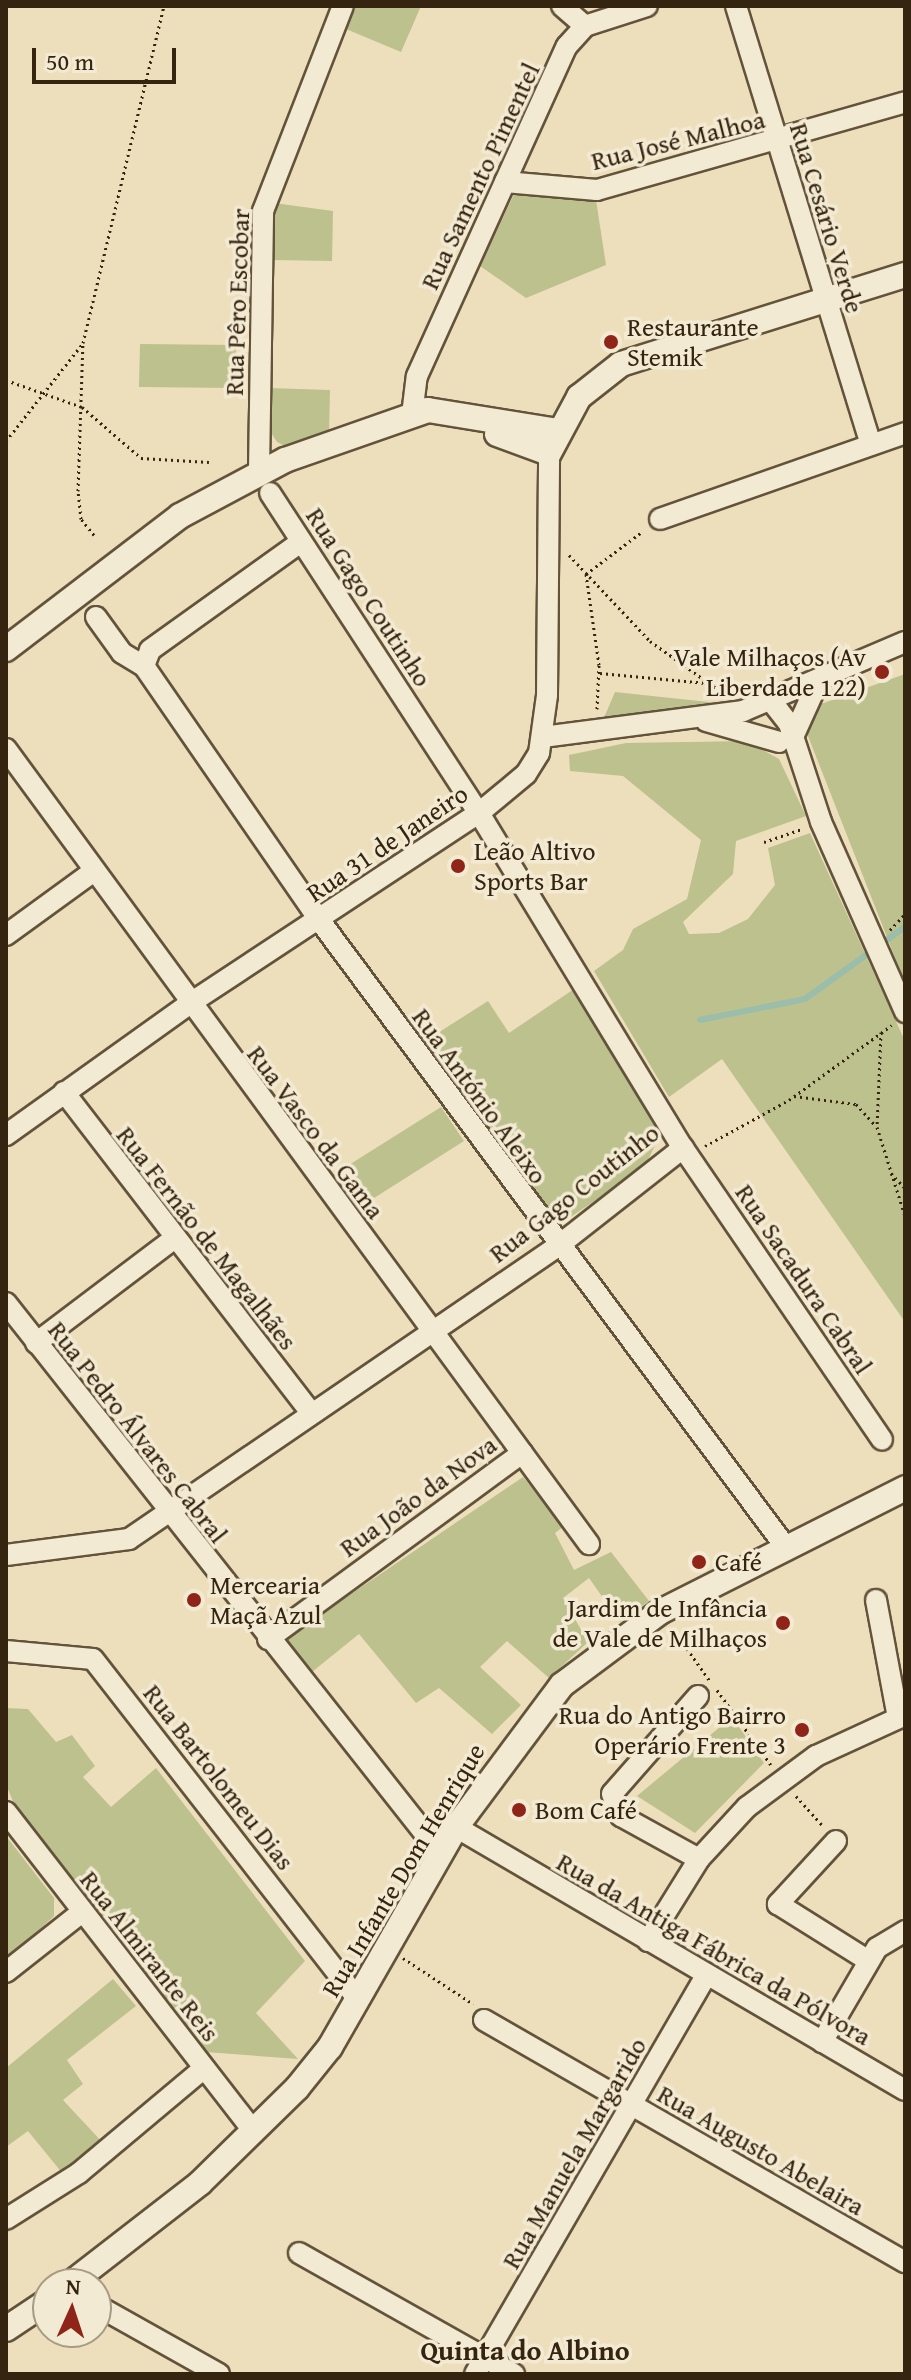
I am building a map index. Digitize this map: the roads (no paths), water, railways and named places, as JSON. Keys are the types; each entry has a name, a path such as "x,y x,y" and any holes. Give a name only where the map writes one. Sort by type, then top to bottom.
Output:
{"street":[{"name":"Rua Pêro Escobar","path":"259,471 263,211 343,6"},
{"path":"562,6 585,26 647,6"},
{"name":"Rua Cesário Verde","path":"736,6 823,300 871,445"},
{"name":"Rua Samento Pimentel","path":"412,415 417,376 567,46 585,26"},
{"name":"Rua José Malhoa","path":"505,182 597,190 777,143 905,102"},
{"path":"6,649 180,516 259,471 412,415 442,410 469,415 554,442 579,397 621,364 905,275"},
{"path":"660,519 905,433"},
{"name":"Rua 31 de Janeiro","path":"6,1135 189,1004 320,921 479,813 526,774 543,737 554,442"},
{"name":"Rua Gago Coutinho","path":"6,1555 117,1545 558,1246 686,1153 479,813 270,493"},
{"path":"144,666 150,650 301,542"},
{"name":"Rua António Aleixo","path":"96,617 122,653 144,666 320,921 558,1246 787,1549"},
{"path":"543,737 743,711 772,702 905,642"},
{"path":"789,745 818,682"},
{"path":"772,702 905,1015"},
{"path":"699,718 789,745"},
{"name":"Rua Vasco da Gama","path":"6,749 189,1004 589,1544"},
{"path":"6,935 94,871"},
{"name":"Rua Fernão de Magalhães","path":"64,1092 172,1240 312,1414"},
{"name":"Rua Sacadura Cabral","path":"686,1153 882,1440"},
{"path":"36,1343 172,1240"},
{"name":"Rua Pedro Álvares Cabral","path":"6,1303 166,1513 441,1854"},
{"name":"Rua João da Nova","path":"268,1639 522,1453"},
{"name":"Rua Infante Dom Henrique","path":"89,2268 254,2132 330,2047 456,1827 562,1685 660,1612 905,1488"},
{"path":"648,1941 699,1859 782,1779 902,1716 876,1600"},
{"name":"Rua Bartolomeu Dias","path":"6,1651 93,1659 357,1998"},
{"path":"698,1696 612,1794 621,1816 699,1859"},
{"name":"Rua Almirante Reis","path":"6,1812 254,2132"},
{"name":"Rua da Antiga Fábrica da Pólvora","path":"456,1827 905,2090"},
{"path":"836,1841 778,1904 869,1961"},
{"path":"6,1972 82,1912"},
{"path":"822,2042 869,1961 905,1931"},
{"name":"Rua Manuela Margarido","path":"480,2366 707,1974"},
{"name":"Rua Augusto Abelaira","path":"484,2020 905,2262"},
{"path":"6,2219 79,2173 204,2068"},
{"path":"299,2253 480,2366 514,2374"},
{"path":"6,2329 32,2312"},
{"path":"112,2314 219,2374"}],"waterway":[{"path":"700,1020 805,999 905,927"}],"place":[{"name":"Restaurante Stemik","path":"611,342"},
{"name":"Vale Milhaços (Av Liberdade 122)","path":"882,672"},
{"name":"Leão Altivo Sports Bar","path":"458,866"},
{"name":"Café","path":"699,1562"},
{"name":"Mercearia Maçã Azul","path":"194,1600"},
{"name":"Jardim de Infância de Vale de Milhaços","path":"783,1623"},
{"name":"Rua do Antigo Bairro Operário Frente 3","path":"802,1730"},
{"name":"Bom Café","path":"519,1810"}],"district":[{"name":"Quinta do Albino","path":"525,2350"}]}
